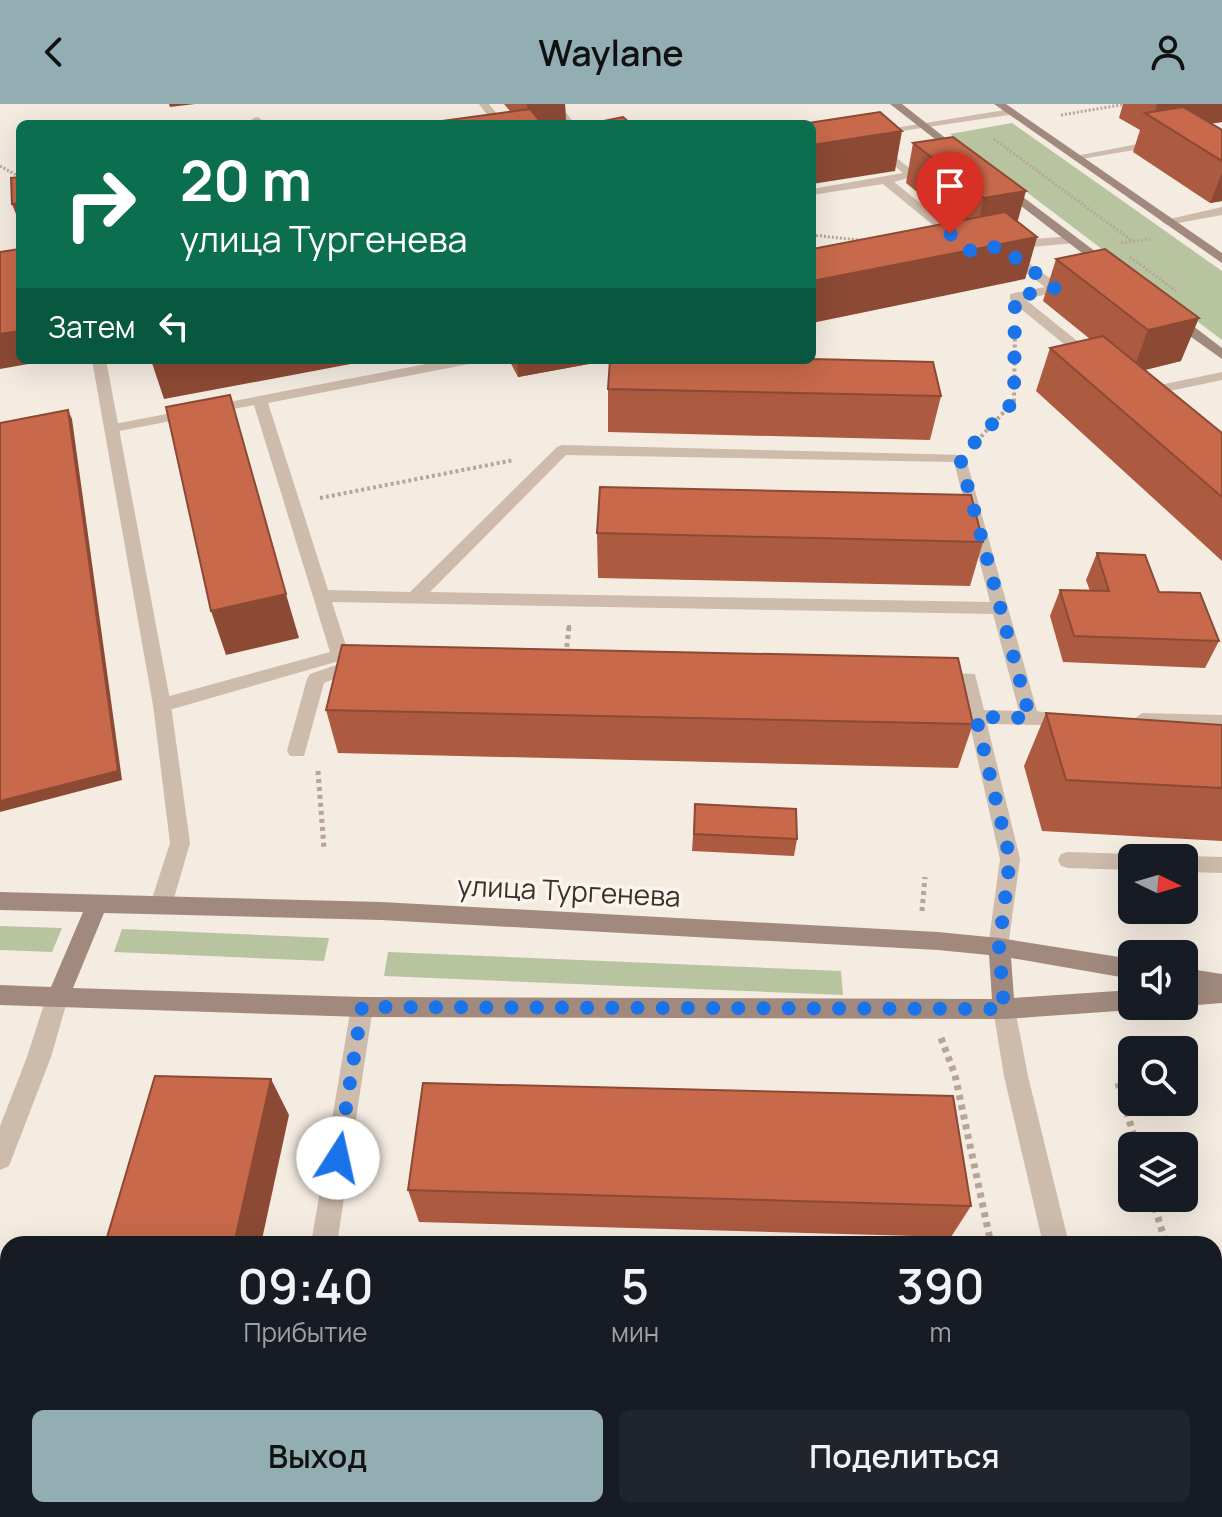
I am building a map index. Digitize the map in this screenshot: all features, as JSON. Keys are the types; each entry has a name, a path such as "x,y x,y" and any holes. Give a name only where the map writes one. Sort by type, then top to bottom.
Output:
{"main road":[{"path":"895,104 971,162"},
{"path":"999,104 1222,259"},
{"path":"997,182 1118,276"},
{"path":"1164,311 1222,355"},
{"name":"улица Тургенева","path":"0,901 381,911 919,942 999,947 1118,967"},
{"path":"57,998 97,904"},
{"path":"999,947 1004,1009"},
{"path":"1198,980 1222,984"},
{"path":"1198,995 1222,993"},
{"path":"0,995 362,1007 930,1010 1004,1009 1118,1001"}],"street":[{"path":"484,104 497,120"},
{"path":"554,104 567,120"},
{"path":"816,191 912,175 875,144 863,139 923,125 1011,112"},
{"path":"1076,157 1173,141"},
{"path":"885,180 972,252 958,254"},
{"path":"1167,221 1222,211"},
{"path":"1055,288 993,248 1072,240"},
{"path":"1015,297 1118,276"},
{"path":"1015,297 1098,365"},
{"path":"100,364 114,428 162,705 180,843 161,905"},
{"path":"114,428 448,364"},
{"path":"1133,394 1222,376"},
{"path":"260,400 322,596 349,663"},
{"path":"415,597 562,450 960,458 1030,718"},
{"path":"322,596 1000,608"},
{"path":"162,705 349,663"},
{"path":"297,751 316,679 349,663"},
{"path":"914,678 969,679 1010,859 999,947"},
{"path":"976,717 1062,719"},
{"path":"1126,720 1222,722"},
{"path":"1068,860 1118,862"},
{"path":"1198,864 1222,865"},
{"path":"0,1158 39,1057 57,998"},
{"path":"325,1236 362,1007"},
{"path":"1004,1009 1016,1076 1054,1236"}],"path":[{"path":"1052,116 1126,104"},
{"path":"990,136 1131,241"},
{"path":"816,235 870,241"},
{"path":"1154,238 1114,245 1186,299"},
{"path":"960,458 1014,401 1015,297"},
{"path":"293,504 562,450"},
{"path":"566,656 572,600"},
{"path":"297,751 317,753 324,849"},
{"path":"919,942 925,877"},
{"path":"930,1010 955,1075 989,1236"},
{"path":"1156,1212 1164,1236"}],"green space":[{"path":"1012,123 1222,271 1222,340 950,134"},
{"path":"0,926 62,928 52,952 0,950"},
{"path":"122,929 329,938 324,961 114,952"},
{"path":"388,952 841,971 843,995 384,976"}],"building":[{"path":"1183,107 1222,130 1222,161 1145,113"},
{"path":"530,109 539,120 449,120"},
{"path":"880,112 902,131 816,144 816,122"},
{"path":"953,137 1026,191 984,198 913,143"},
{"path":"16,177 16,204 12,204 11,178"},
{"path":"1005,212 1037,237 816,280 816,248"},
{"path":"1105,249 1199,318 1148,330 1056,259"},
{"path":"16,250 16,332 0,334 0,252"},
{"path":"1103,336 1222,433 1222,497 1050,348"},
{"path":"816,359 933,362 941,396 608,389 610,364 816,364"},
{"path":"230,395 286,594 211,611 166,407"},
{"path":"68,410 118,771 0,801 0,423"},
{"path":"600,487 971,495 983,542 597,533"},
{"path":"1097,553 1145,555 1159,592 1200,593 1219,641 1074,636 1060,590 1109,591"},
{"path":"342,645 958,658 973,724 326,710"},
{"path":"1046,713 1222,725 1222,788 1066,780"},
{"path":"695,804 796,809 797,839 694,834"},
{"path":"155,1076 271,1079 236,1236 107,1236"},
{"path":"423,1083 953,1096 971,1206 408,1190"}],"route":[{"path":"338,1158 362,1007 1004,1009 999,947 1010,859 976,717 1030,718 960,458 1014,401 1015,297 1055,288 1000,246 972,252 950,234"}]}
